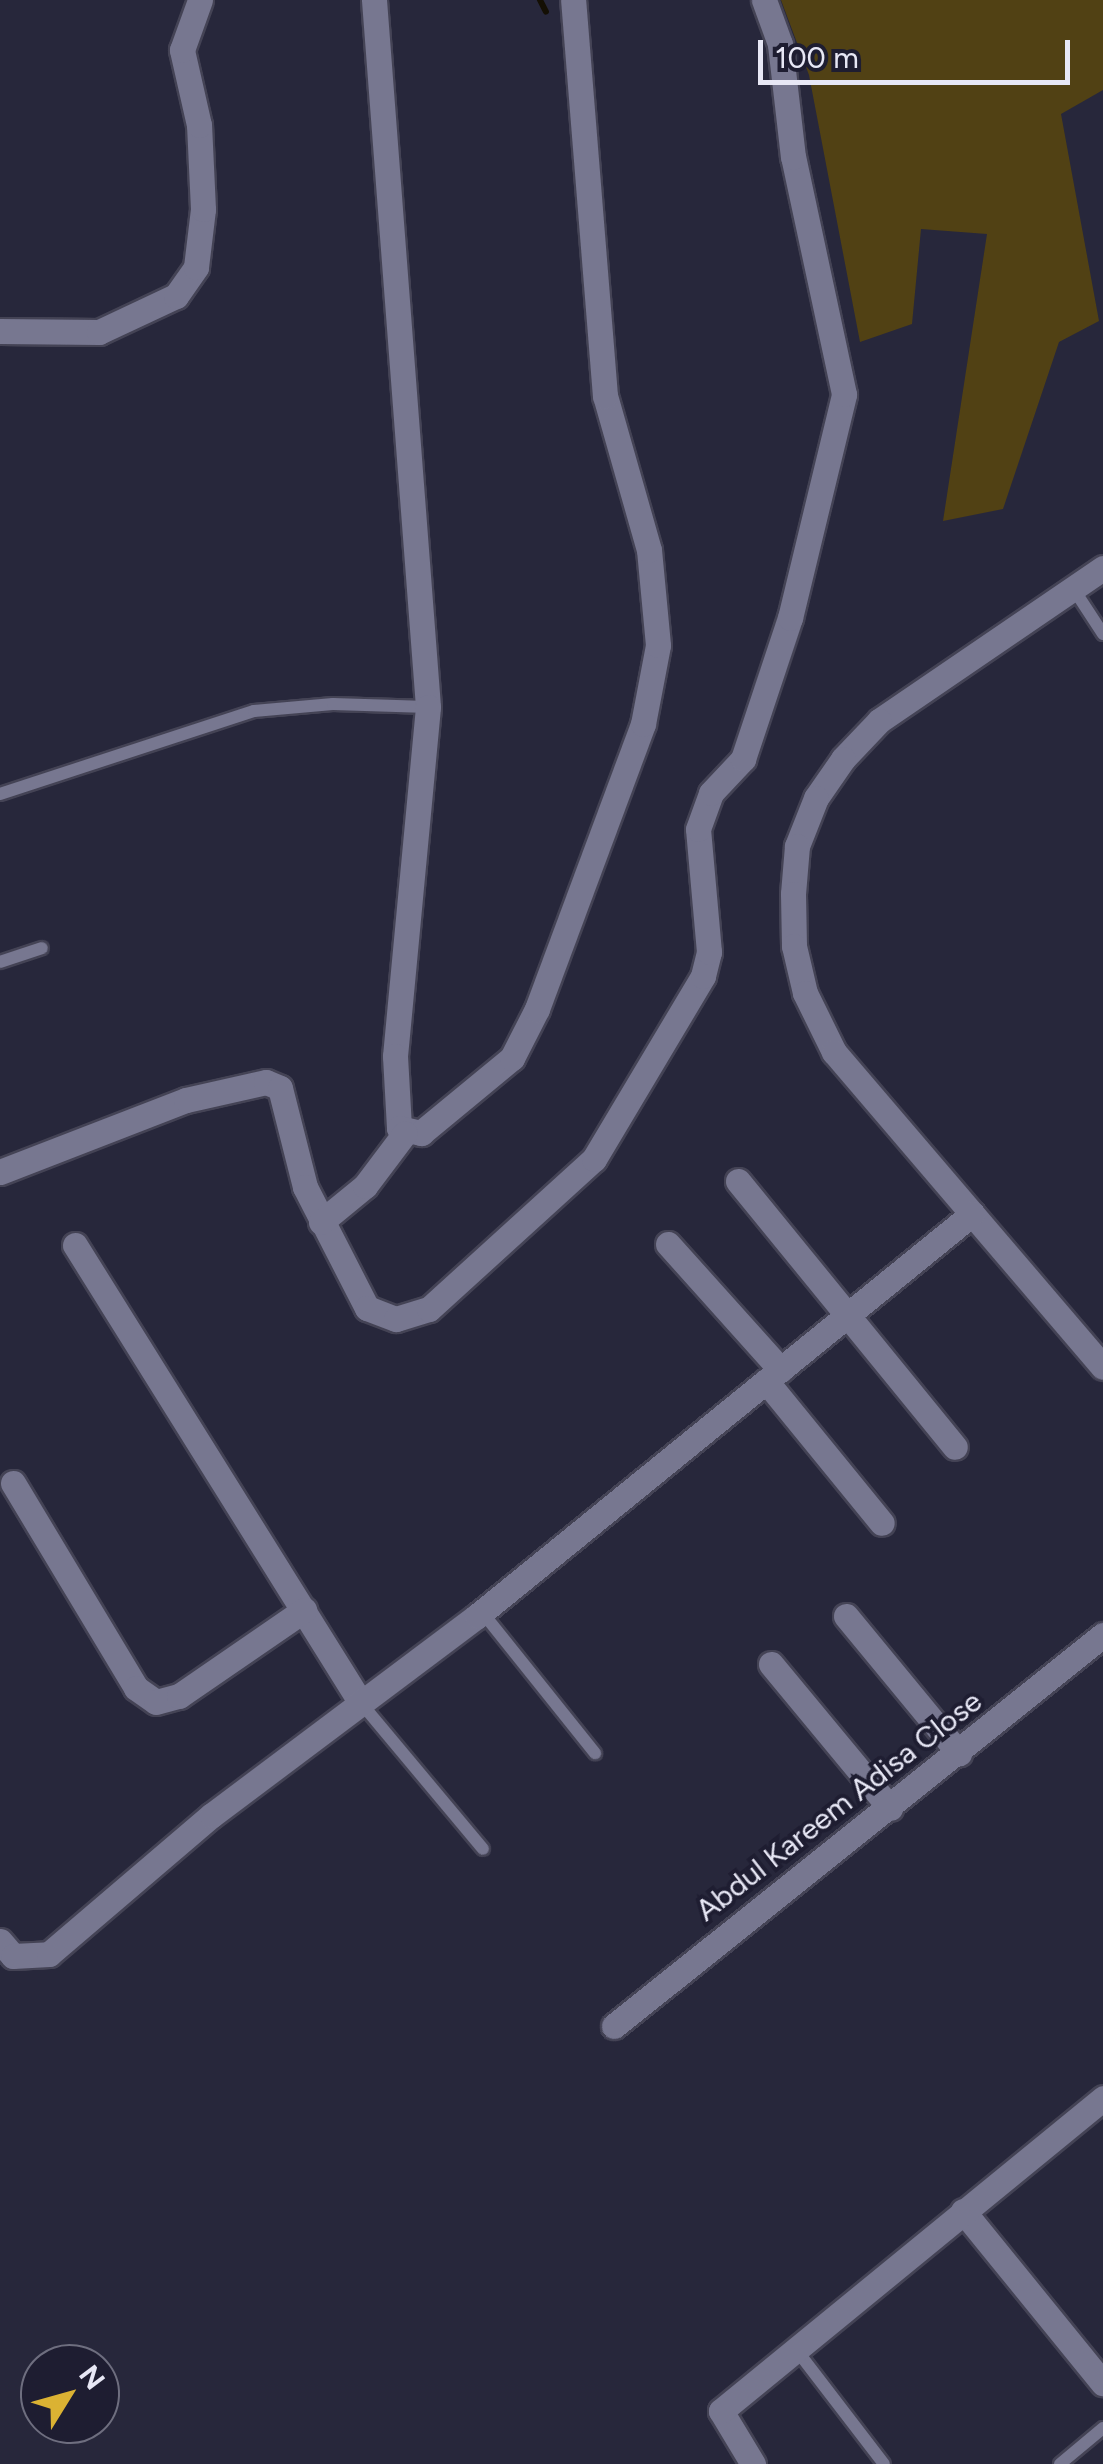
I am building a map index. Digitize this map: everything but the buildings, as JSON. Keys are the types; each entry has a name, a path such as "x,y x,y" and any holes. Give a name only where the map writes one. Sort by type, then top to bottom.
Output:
{"street":[{"path":"0,331 99,332 176,296 196,267 203,209 199,125 182,50 200,0"},
{"path":"374,0 428,706 395,1056 398,1128 406,1133 422,1133 447,1118 512,1058 537,1009 643,724 658,645 649,550 605,396 573,0"},
{"path":"0,1172 186,1100 266,1082 280,1088 321,1222 367,1308 396,1319 429,1309 594,1159 703,976 710,952 698,829 711,793 743,758 790,618 844,394 793,157 780,44 764,0"},
{"path":"1103,568 880,721 816,798 797,846 794,946 805,993 834,1052 1103,1367"},
{"path":"321,1222 365,1186 406,1133"},
{"path":"738,1181 954,1447"},
{"path":"0,1941 13,1956 49,1954 212,1815 482,1612 972,1214"},
{"path":"75,1244 361,1703"},
{"path":"668,1244 774,1376 882,1523"},
{"path":"13,1483 136,1688 156,1702 179,1696 304,1610"},
{"path":"846,1616 959,1752"},
{"name":"Abdul Kareem Adisa Close","path":"614,2026 1103,1635"},
{"path":"772,1664 890,1808"},
{"path":"752,2464 721,2411 1103,2098"},
{"path":"962,2212 1103,2383"}],"lane":[{"path":"1072,588 1103,634"},
{"path":"0,794 254,711 333,704 428,706"},
{"path":"0,962 42,948"},
{"path":"482,1612 595,1753"},
{"path":"361,1703 484,1849"},
{"path":"796,2348 884,2464"},
{"path":"1060,2464 1103,2428"}],"shaded area":[{"path":"781,0 1103,0 1103,90 1061,114 1099,321 1059,342 1003,509 943,521 987,234 921,229 912,324 860,342 809,75"}],"waterway":[{"path":"540,0 546,12"}]}
